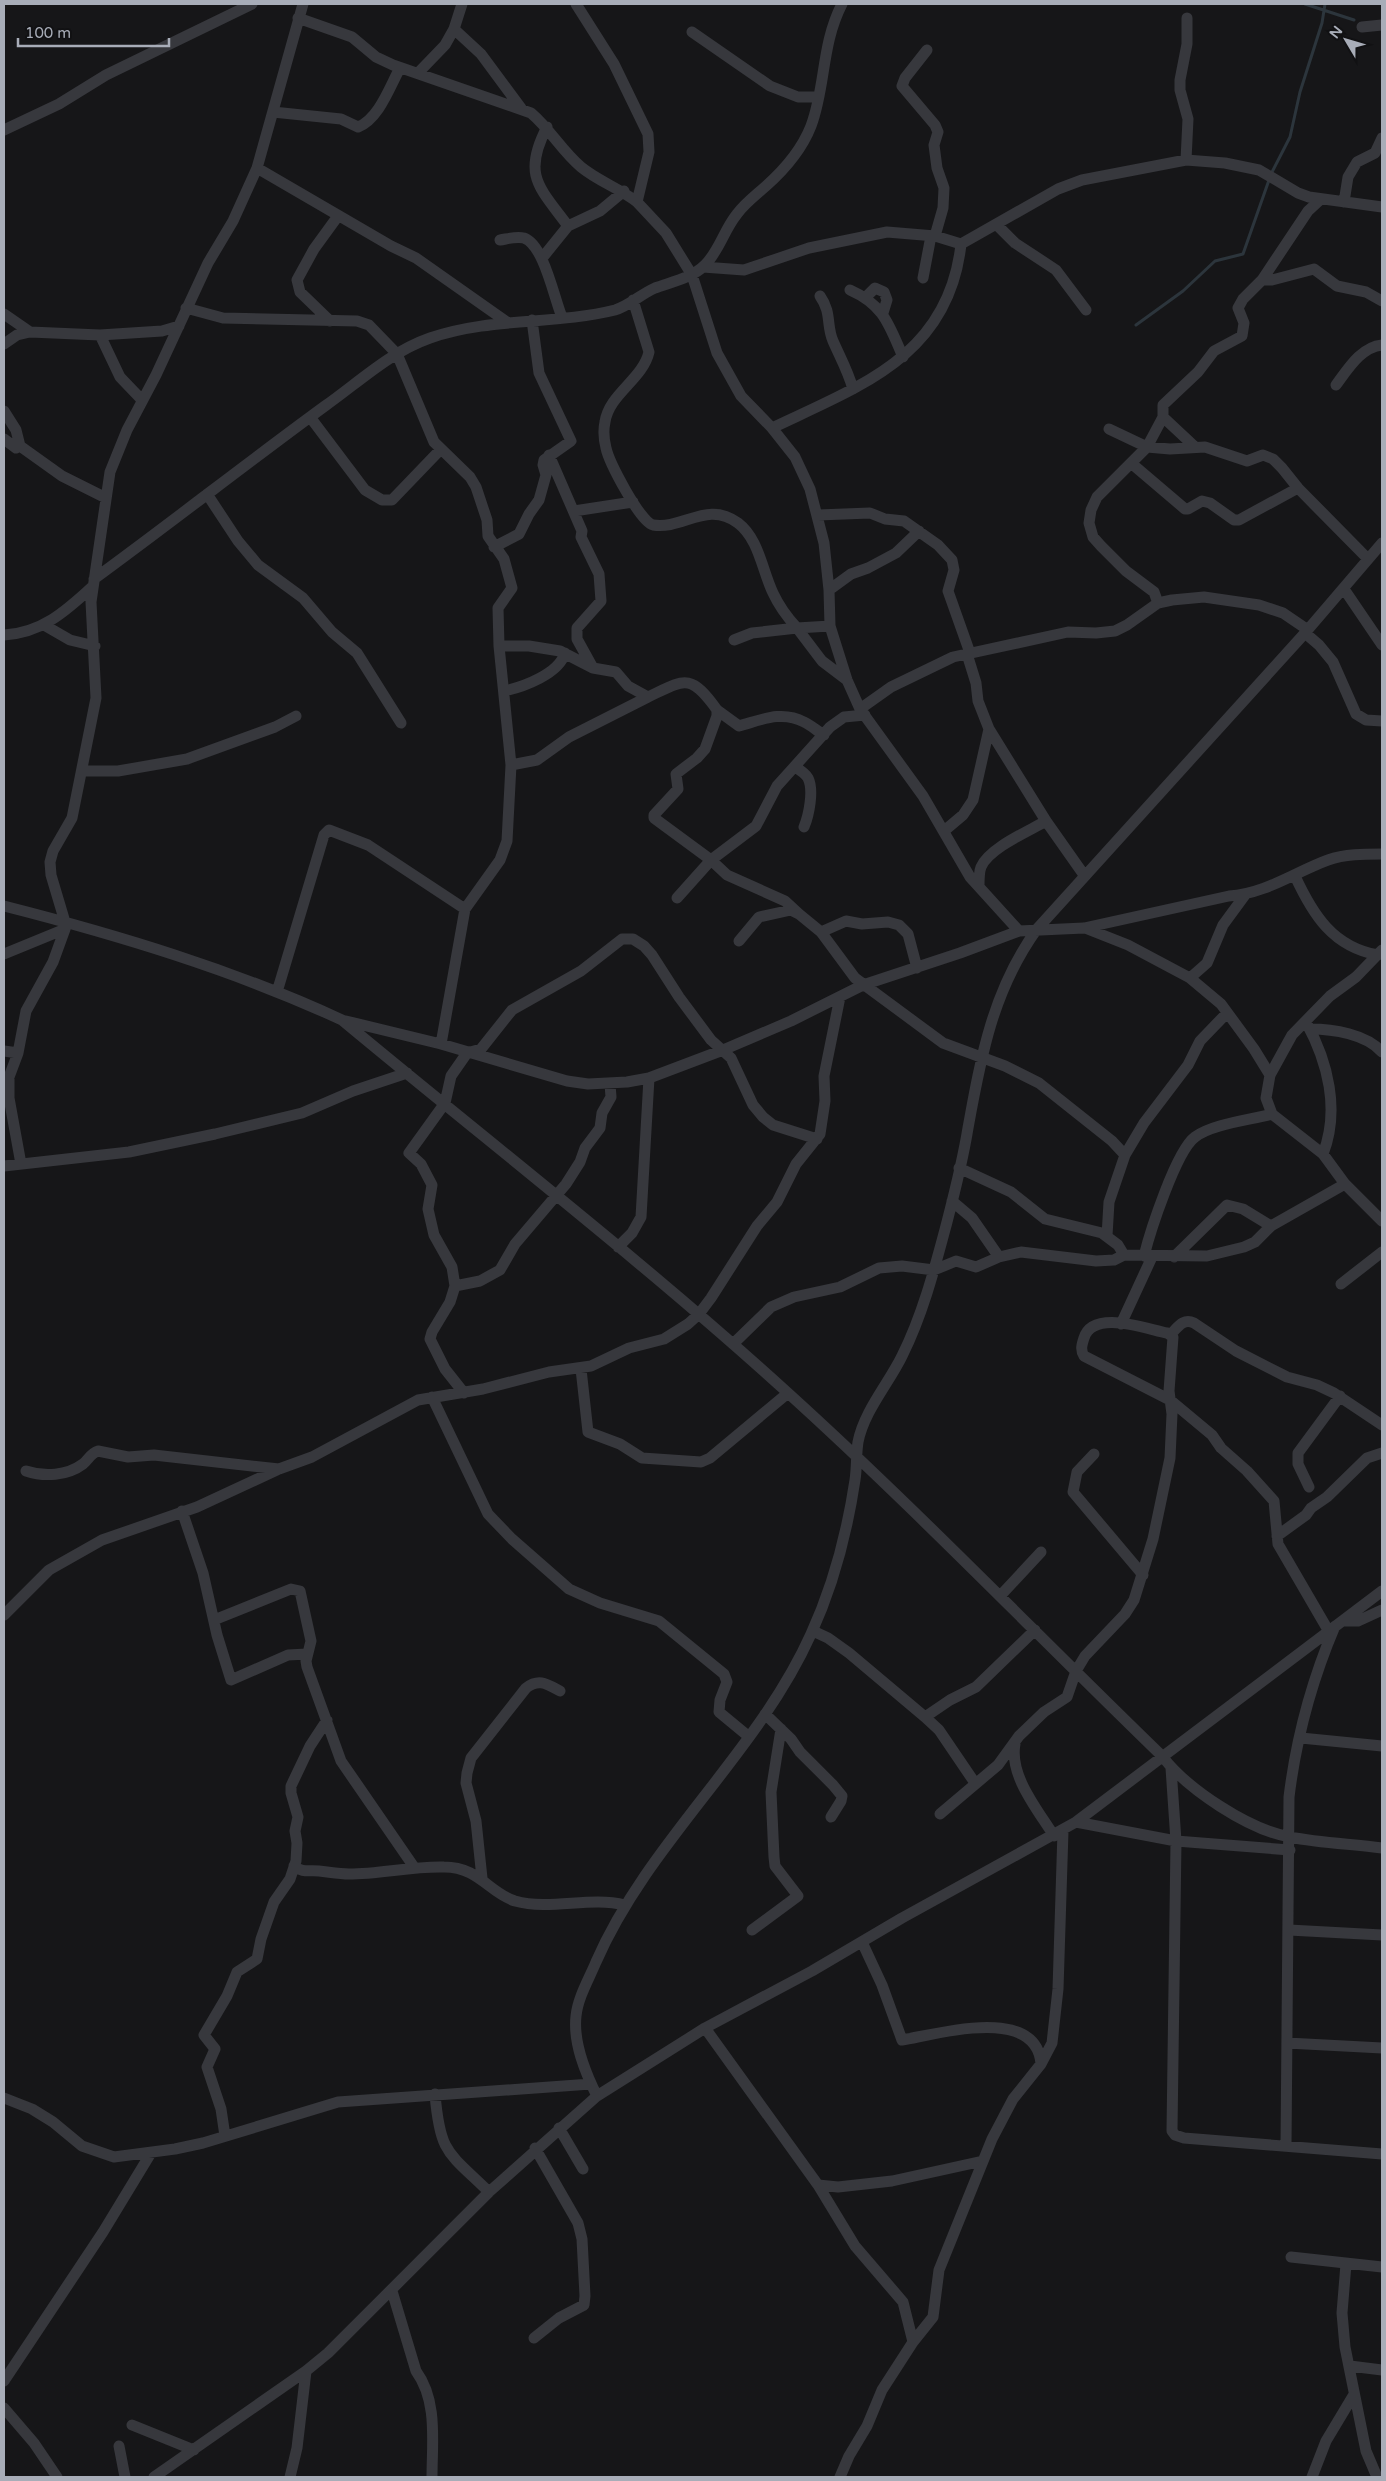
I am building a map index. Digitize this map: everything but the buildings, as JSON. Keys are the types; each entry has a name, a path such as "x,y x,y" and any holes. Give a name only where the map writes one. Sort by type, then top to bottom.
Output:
{"street":[{"path":"4,130 59,104 106,74 252,4"},
{"path":"20,1164 8,1087 18,1053 26,1011 53,962 64,925 51,875 50,862 53,851 72,818 83,771 96,698 95,646 91,602 110,472 186,308 208,263 234,221 257,168 303,4"},
{"path":"576,4 614,64 648,134 649,152 637,202"},
{"path":"4,635 28,631 44,625 63,613 93,583 190,510 207,494 372,370 397,354 431,337 507,322 616,310 654,289 692,275 703,267 713,255 738,212 772,180 793,156 810,127 828,38 842,4"},
{"path":"418,73 423,65 436,56 454,29 459,5"},
{"path":"298,18 352,38 376,57 400,68 531,113 547,127 562,147 582,167 593,176 624,191 666,233 692,275 717,353 741,396 772,428 795,458 810,489 824,543 829,590 830,626 847,680 862,712 923,796 956,853 979,886 1019,931"},
{"path":"1186,160 1188,130 1180,80 1187,44 1188,18"},
{"path":"1362,27 1382,25"},
{"path":"454,29 481,54 521,108"},
{"path":"692,32 770,86 798,97 817,97"},
{"path":"923,278 944,196 935,150 938,132 935,125 902,86 905,78 927,50"},
{"path":"273,112 341,119 358,127 364,124 381,104 400,68"},
{"path":"547,127 536,148 534,160 537,180 541,189 568,226"},
{"path":"1344,202 1352,170 1361,158 1375,153 1382,138"},
{"path":"703,267 735,271 744,270 810,248 887,232 933,236 961,244 997,225 1058,188 1082,180 1186,160 1226,162 1251,168 1275,178 1298,193 1321,199 1382,206"},
{"path":"257,168 338,216 416,258 507,322"},
{"path":"543,257 568,226 600,211 624,191"},
{"path":"1158,603 1154,592 1126,571 1094,537 1089,523 1091,510 1097,497 1147,446 1164,417 1163,405 1198,372 1214,351 1242,336 1244,323 1238,308 1243,299 1262,280 1308,211 1321,199"},
{"path":"330,321 300,292 297,280 314,249 338,216"},
{"path":"997,225 1015,243 1056,270 1086,310"},
{"path":"500,240 523,238 529,241 543,257 562,317"},
{"path":"772,428 853,389 914,348 929,331 943,309 958,270 961,244"},
{"path":"1262,280 1272,280 1314,268 1337,286 1366,292 1382,302"},
{"path":"850,290 866,297 882,313 903,357"},
{"path":"820,296 826,305 833,341 845,363 853,389"},
{"path":"633,300 649,352 642,368 611,407 605,420 604,433 610,460 648,522 663,525 708,514 736,522 747,532 762,561 773,592 783,612 822,661 847,680"},
{"path":"186,308 223,318 357,321 369,325 397,354 429,431 441,449 470,478 476,488 487,520 488,536 504,559 512,588 498,608 499,646 511,765 509,819 504,848 497,866 465,908 441,1044"},
{"path":"4,314 30,332"},
{"path":"494,546 516,538 520,534 543,492 546,475 543,465 549,455 568,445 571,438 539,373 532,320"},
{"path":"4,344 17,335 30,332 100,335 162,331 179,326"},
{"path":"100,335 120,377 142,400"},
{"path":"1336,385 1360,355 1371,348 1382,345"},
{"path":"4,411 16,430 20,446 62,476 106,498"},
{"path":"310,417 365,490 382,500 392,500 402,492 410,480 441,449"},
{"path":"1164,417 1194,446"},
{"path":"1109,429 1147,446 1170,449 1194,446 1247,461 1263,455 1274,459 1298,488 1368,559"},
{"path":"4,439 11,447 16,448 20,446"},
{"path":"549,455 582,531 580,537 592,558 600,584 601,601 577,628 577,639 593,668"},
{"path":"1130,462 1185,509 1202,501 1210,503 1234,520 1239,520 1298,488"},
{"path":"207,494 238,541 258,565 303,598 332,632 357,653 401,723"},
{"path":"574,511 634,502"},
{"path":"818,515 870,513 884,519 904,521 938,545 952,560 954,570 948,591 976,683 978,700 989,728 1046,821 1084,875"},
{"path":"829,590 851,574 868,568 896,552 919,531"},
{"path":"597,2096 591,2084 577,2038 576,2016 582,1995 606,1940 625,1905 765,1714 791,1674 826,1602 851,1503 858,1458 858,1441 864,1425 903,1354 934,1270 952,1201 976,1079 992,1018 1006,981 1021,950 1036,929 1307,631 1382,543"},
{"path":"1344,589 1382,645"},
{"path":"677,898 711,860 756,826 777,786 824,736 830,727 844,717 862,712 891,687 952,657 1068,632 1096,633 1115,631 1127,625 1158,603 1204,597 1239,601 1283,613 1307,631 1333,662 1356,714 1366,720 1382,721"},
{"path":"44,625 70,640 95,646"},
{"path":"734,640 752,633 830,626"},
{"path":"499,646 529,646 564,653 593,668 616,672 628,686 648,697"},
{"path":"504,692 545,674 559,664 564,653"},
{"path":"511,765 536,760 569,738 675,683 683,682 689,683 703,692 717,710 739,726 775,716 785,716 805,722 824,736"},
{"path":"717,710 717,716 706,749 676,774 678,789 654,814 656,821 711,860 727,875 785,901 821,932 846,967 863,985 942,1043 1039,1083 1112,1141 1126,1155"},
{"path":"83,771 118,771 187,759 275,727 296,716"},
{"path":"944,831 963,815 973,800 989,728"},
{"path":"796,767 808,777 810,782 809,809 804,827"},
{"path":"979,886 981,868 992,855 1002,846 1046,821"},
{"path":"277,992 324,835 329,830 368,845 465,908"},
{"path":"4,906 209,967 277,992 342,1020 441,1044 566,1081 610,1084 649,1078 723,1050 863,985 917,968 1019,931 1084,928 1230,896 1246,895 1295,876 1328,860 1353,855 1382,854"},
{"path":"1295,876 1305,898 1324,925 1341,942 1362,952 1380,953"},
{"path":"1190,978 1207,963 1223,925 1246,895"},
{"path":"739,941 760,917 791,910 799,914"},
{"path":"821,932 846,921 862,924 888,922 899,925 908,934 917,968"},
{"path":"4,954 64,925"},
{"path":"1084,928 1128,945 1190,978 1209,993 1227,1013 1270,1075"},
{"path":"464,1393 448,1375 430,1339 432,1332 450,1302 455,1286 452,1267 434,1235 428,1209 432,1185 421,1164 409,1153 444,1103 451,1076 467,1053 481,1049 512,1010 565,982 618,942 628,938 639,942 648,951 711,1040 731,1058 753,1105 767,1121 817,1139"},
{"path":"1380,953 1356,977 1330,996 1308,1026 1286,1042 1270,1075 1266,1098 1272,1114 1323,1154 1345,1184 1382,1221"},
{"path":"4,1615 44,1574 71,1556 106,1538 212,1500 279,1469 332,1448 418,1400 464,1393 549,1372 581,1369 601,1362 629,1348 664,1339 700,1314 756,1226 778,1202 796,1164 817,1139 822,1128 824,1076 840,997"},
{"path":"1107,1236 1109,1202 1126,1155 1144,1123 1188,1065 1200,1041 1227,1013"},
{"path":"342,1020 700,1314 788,1393 1001,1595 1162,1756 1171,1768 1229,1811 1271,1831 1289,1837 1382,1848"},
{"path":"1308,1026 1338,1031 1372,1044 1382,1052"},
{"path":"1308,1026 1325,1059 1330,1088 1330,1122 1328,1140 1323,1154"},
{"path":"4,1051 18,1053"},
{"path":"4,1166 129,1152 216,1134 302,1113 361,1088 407,1073"},
{"path":"618,1247 632,1233 641,1217 649,1078"},
{"path":"455,1286 480,1281 500,1270 515,1244 577,1168 584,1148 600,1128 602,1113 611,1098 610,1084"},
{"path":"1121,1324 1148,1256 1163,1198 1191,1140 1215,1128 1272,1114"},
{"path":"959,1168 1011,1192 1045,1219 1090,1229 1107,1236 1118,1245 1124,1255"},
{"path":"733,1344 760,1315 781,1302 840,1287 879,1268 907,1266 934,1270 956,1261 971,1267 981,1266 1000,1257 1021,1252 1104,1261 1121,1258 1124,1255 1207,1256 1255,1242 1272,1226 1345,1184"},
{"path":"952,1201 972,1218 1000,1257"},
{"path":"1174,1257 1227,1205 1243,1210 1272,1226"},
{"path":"1341,1284 1382,1252"},
{"path":"1171,1334 1182,1323 1190,1321 1236,1351 1287,1377 1317,1385 1340,1396 1382,1425"},
{"path":"1171,1334 1121,1324 1102,1323 1088,1329 1082,1346 1084,1356 1170,1400 1212,1435 1221,1448 1270,1495 1277,1507 1276,1536 1278,1544 1335,1626"},
{"path":"940,1814 998,1765 1019,1736 1044,1712 1067,1697 1076,1671 1090,1648 1125,1614 1134,1600 1153,1539 1170,1458 1172,1414 1170,1400 1174,1342 1171,1334"},
{"path":"581,1369 588,1432 620,1444 642,1458 652,1460 701,1462 710,1458 788,1393"},
{"path":"1309,1487 1298,1464 1298,1453 1340,1396"},
{"path":"432,1397 488,1514 569,1589 600,1603 659,1621 717,1669 726,1678 727,1682 720,1700 719,1712 748,1736"},
{"path":"26,1471 43,1475 67,1472 82,1465 94,1452 98,1451 128,1457 154,1454 279,1469"},
{"path":"1276,1536 1306,1515 1311,1508 1327,1497 1367,1458 1382,1452"},
{"path":"1094,1454 1077,1472 1073,1492 1143,1575"},
{"path":"182,1511 203,1573 231,1680 247,1675 288,1655 307,1654"},
{"path":"1001,1595 1041,1552"},
{"path":"214,1620 296,1589 303,1596 304,1614 311,1641 307,1654 307,1667 328,1720 341,1762 414,1867"},
{"path":"154,2477 306,2371 348,2335 488,2192 535,2148 597,2096 705,2028 1076,1822 1382,1591"},
{"path":"1335,1626 1358,1621 1382,1610"},
{"path":"1286,2146 1290,1790 1317,1676 1335,1626"},
{"path":"925,1717 950,1700 976,1687 1035,1630"},
{"path":"813,1631 849,1653 939,1730 975,1783"},
{"path":"482,1878 476,1821 466,1783 471,1758 514,1702 531,1684 540,1681 560,1691"},
{"path":"765,1714 839,1792 841,1801 831,1817"},
{"path":"225,2136 221,2109 208,2070 215,2049 204,2035 227,1996 237,1972 256,1959 274,1902 290,1879 294,1866 297,1843 295,1831 298,1821 291,1786 310,1746 328,1720"},
{"path":"752,1930 798,1896 775,1866 774,1857 771,1792 781,1729"},
{"path":"1301,1738 1382,1746"},
{"path":"840,2477 849,2456 867,2426 882,2390 913,2342 933,2317 939,2270 983,2161 1013,2099 1041,2064 1050,2048 1055,2026 1058,1833 1031,1798 1017,1770 1013,1752 1015,1744"},
{"path":"1171,1768 1176,1841 1172,2131 1179,2138 1382,2154"},
{"path":"1076,1822 1176,1841 1290,1850"},
{"path":"294,1866 301,1872 351,1874 414,1867 454,1867 482,1878 506,1897 522,1902 559,1904 601,1901 625,1905"},
{"path":"1289,1930 1382,1935"},
{"path":"862,1942 882,1985 902,2040 970,2029 1006,2028 1016,2031 1035,2045 1040,2054 1041,2064"},
{"path":"705,2028 818,2185 856,2246 903,2302 913,2342"},
{"path":"1287,2043 1382,2048"},
{"path":"4,2098 32,2109 82,2146 99,2153 114,2156 185,2148 338,2102 591,2084"},
{"path":"435,2094 439,2132 444,2147 453,2160 488,2192"},
{"path":"559,2128 584,2169"},
{"path":"534,2338 564,2315 584,2305 585,2296 582,2239 578,2223 535,2148"},
{"path":"4,2381 59,2300 152,2153"},
{"path":"818,2185 838,2187 892,2181 983,2161"},
{"path":"1291,2257 1382,2267"},
{"path":"1346,2264 1343,2328 1353,2396 1366,2451 1377,2477"},
{"path":"392,2291 416,2371 428,2395 432,2417 432,2477"},
{"path":"1350,2366 1382,2370"},
{"path":"290,2477 297,2448 306,2371"},
{"path":"1312,2477 1326,2441 1353,2396"},
{"path":"4,2408 34,2443 57,2477"},
{"path":"132,2425 194,2450"},
{"path":"119,2446 125,2477"}],"waterway":[{"path":"1305,4 1354,20"},
{"path":"1271,174 1290,137 1300,92 1322,23 1325,4"},
{"path":"1136,325 1183,291 1215,261 1243,254 1269,180"}]}
